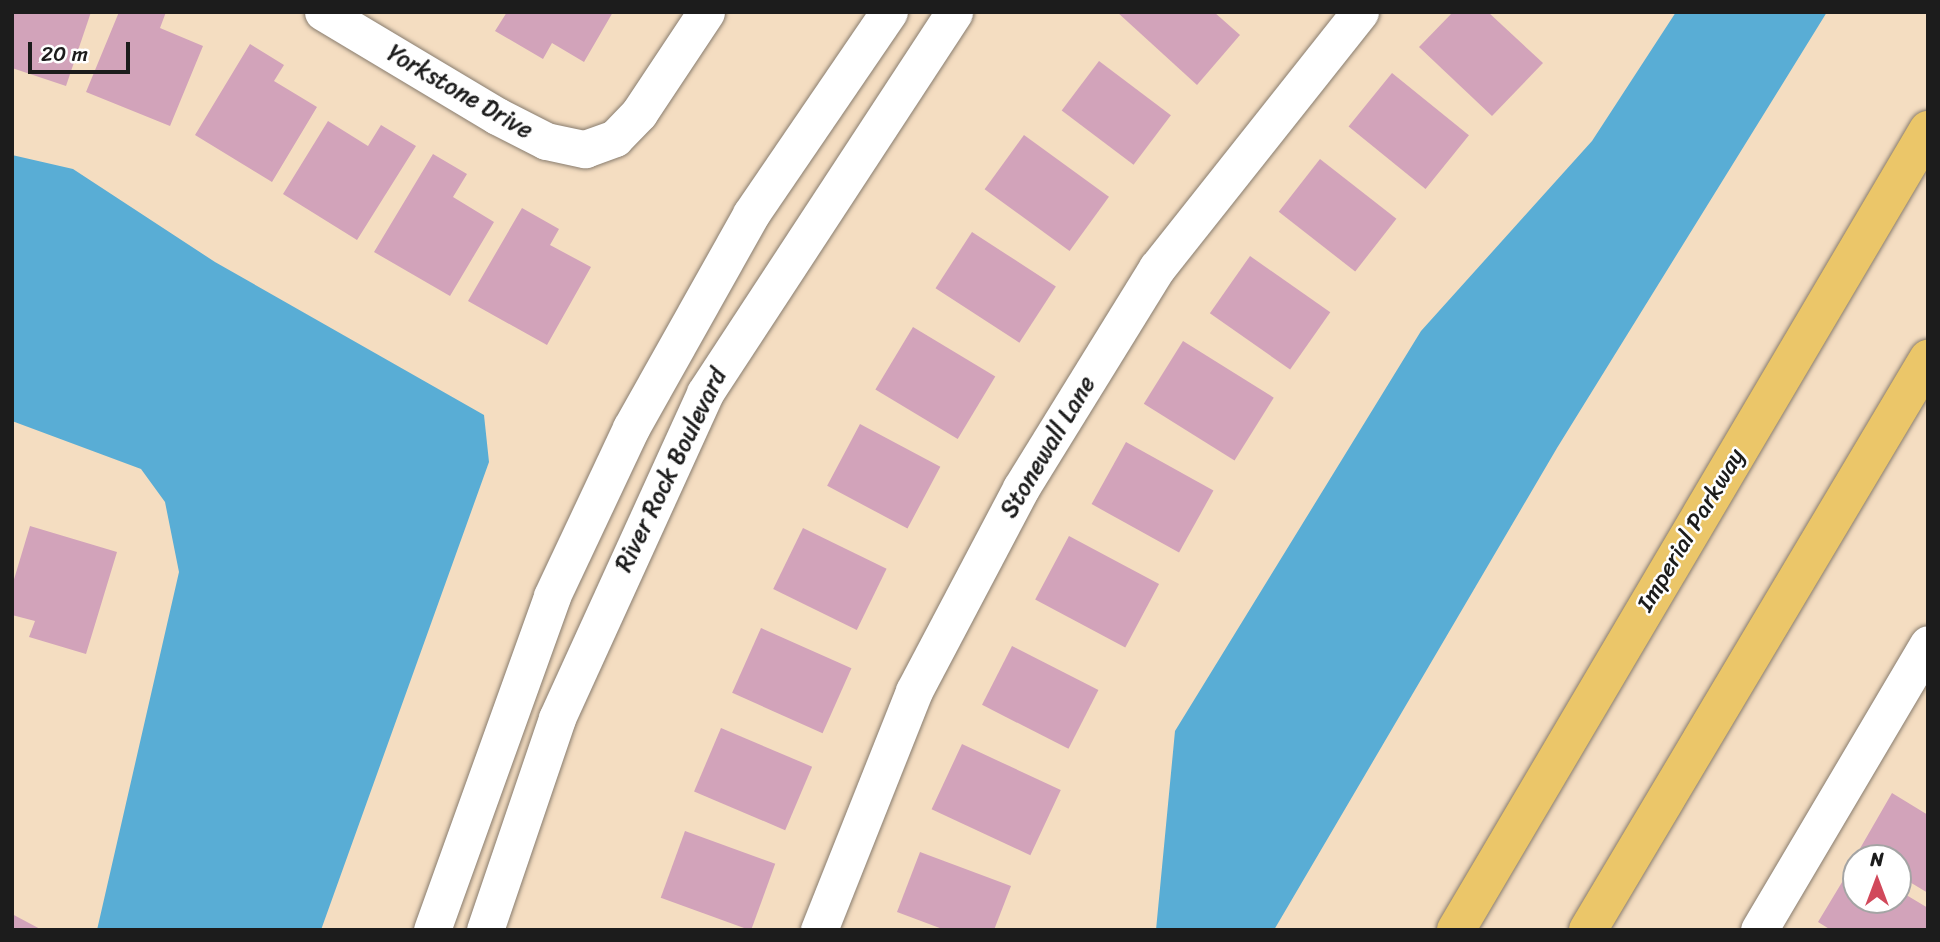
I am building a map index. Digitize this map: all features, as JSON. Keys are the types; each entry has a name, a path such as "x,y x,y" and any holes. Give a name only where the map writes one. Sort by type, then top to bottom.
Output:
{"main road":[{"name":"Imperial Parkway","path":"1456,930 1928,130"},
{"path":"1588,930 1928,359"}],"street":[{"name":"Yorkstone Drive","path":"323,12 497,116 546,141 585,149 615,138 639,113 706,12"},
{"name":"River Rock Boulevard","path":"432,930 552,596 631,428 751,214 889,12"},
{"name":"River Rock Boulevard","path":"485,930 557,719 705,393 954,12"},
{"name":"Stonewall Lane","path":"818,930 914,691 1020,488 1157,268 1360,12"},
{"path":"1759,930 1928,644"}],"water":[{"path":"1676,12 1827,12 1557,448 1274,930 1156,930 1175,731 1421,331 1592,141"},
{"path":"12,155 73,169 215,262 484,415 489,462 321,930 97,930 179,572 165,502 141,469 12,421"}],"building":[{"path":"12,12 91,12 66,86 12,68"},
{"path":"119,12 166,12 160,28 203,46 170,126 86,92"},
{"path":"507,12 613,12 584,62 552,43 543,59 495,31"},
{"path":"1117,12 1214,12 1240,35 1197,85"},
{"path":"1453,12 1488,12 1543,63 1492,116 1419,47"},
{"path":"250,44 284,65 274,81 317,107 272,182 195,135"},
{"path":"1099,61 1171,115 1134,165 1062,111"},
{"path":"1392,73 1469,135 1426,189 1349,127"},
{"path":"328,121 368,146 381,125 416,146 357,240 283,194"},
{"path":"1024,135 1109,197 1070,251 985,189"},
{"path":"433,154 467,174 453,197 494,222 450,296 374,252"},
{"path":"1320,159 1396,219 1355,272 1279,212"},
{"path":"522,208 559,229 550,245 591,267 547,345 468,301"},
{"path":"972,232 1056,286 1019,343 936,288"},
{"path":"1250,256 1330,312 1290,370 1210,313"},
{"path":"913,327 995,376 958,439 875,390"},
{"path":"1183,341 1274,398 1235,460 1144,404"},
{"path":"860,424 940,467 907,529 827,486"},
{"path":"1126,442 1213,490 1179,553 1092,504"},
{"path":"30,526 117,552 86,654 29,637 35,621 12,615 12,586"},
{"path":"803,528 887,569 857,630 773,589"},
{"path":"1069,536 1159,584 1125,647 1035,600"},
{"path":"761,628 851,668 823,733 732,693"},
{"path":"1012,646 1098,690 1068,749 982,705"},
{"path":"721,728 812,767 785,830 694,792"},
{"path":"962,744 1061,790 1030,855 932,809"},
{"path":"1892,793 1928,815 1928,893 1912,883 1912,844 1863,844"},
{"path":"685,831 775,864 751,930 661,898"},
{"path":"920,852 1011,886 994,930 945,930 897,912"},
{"path":"1842,882 1842,914 1912,914 1912,898 1928,908 1928,930 1831,930 1818,922"},
{"path":"12,914 42,930 12,930"}]}
